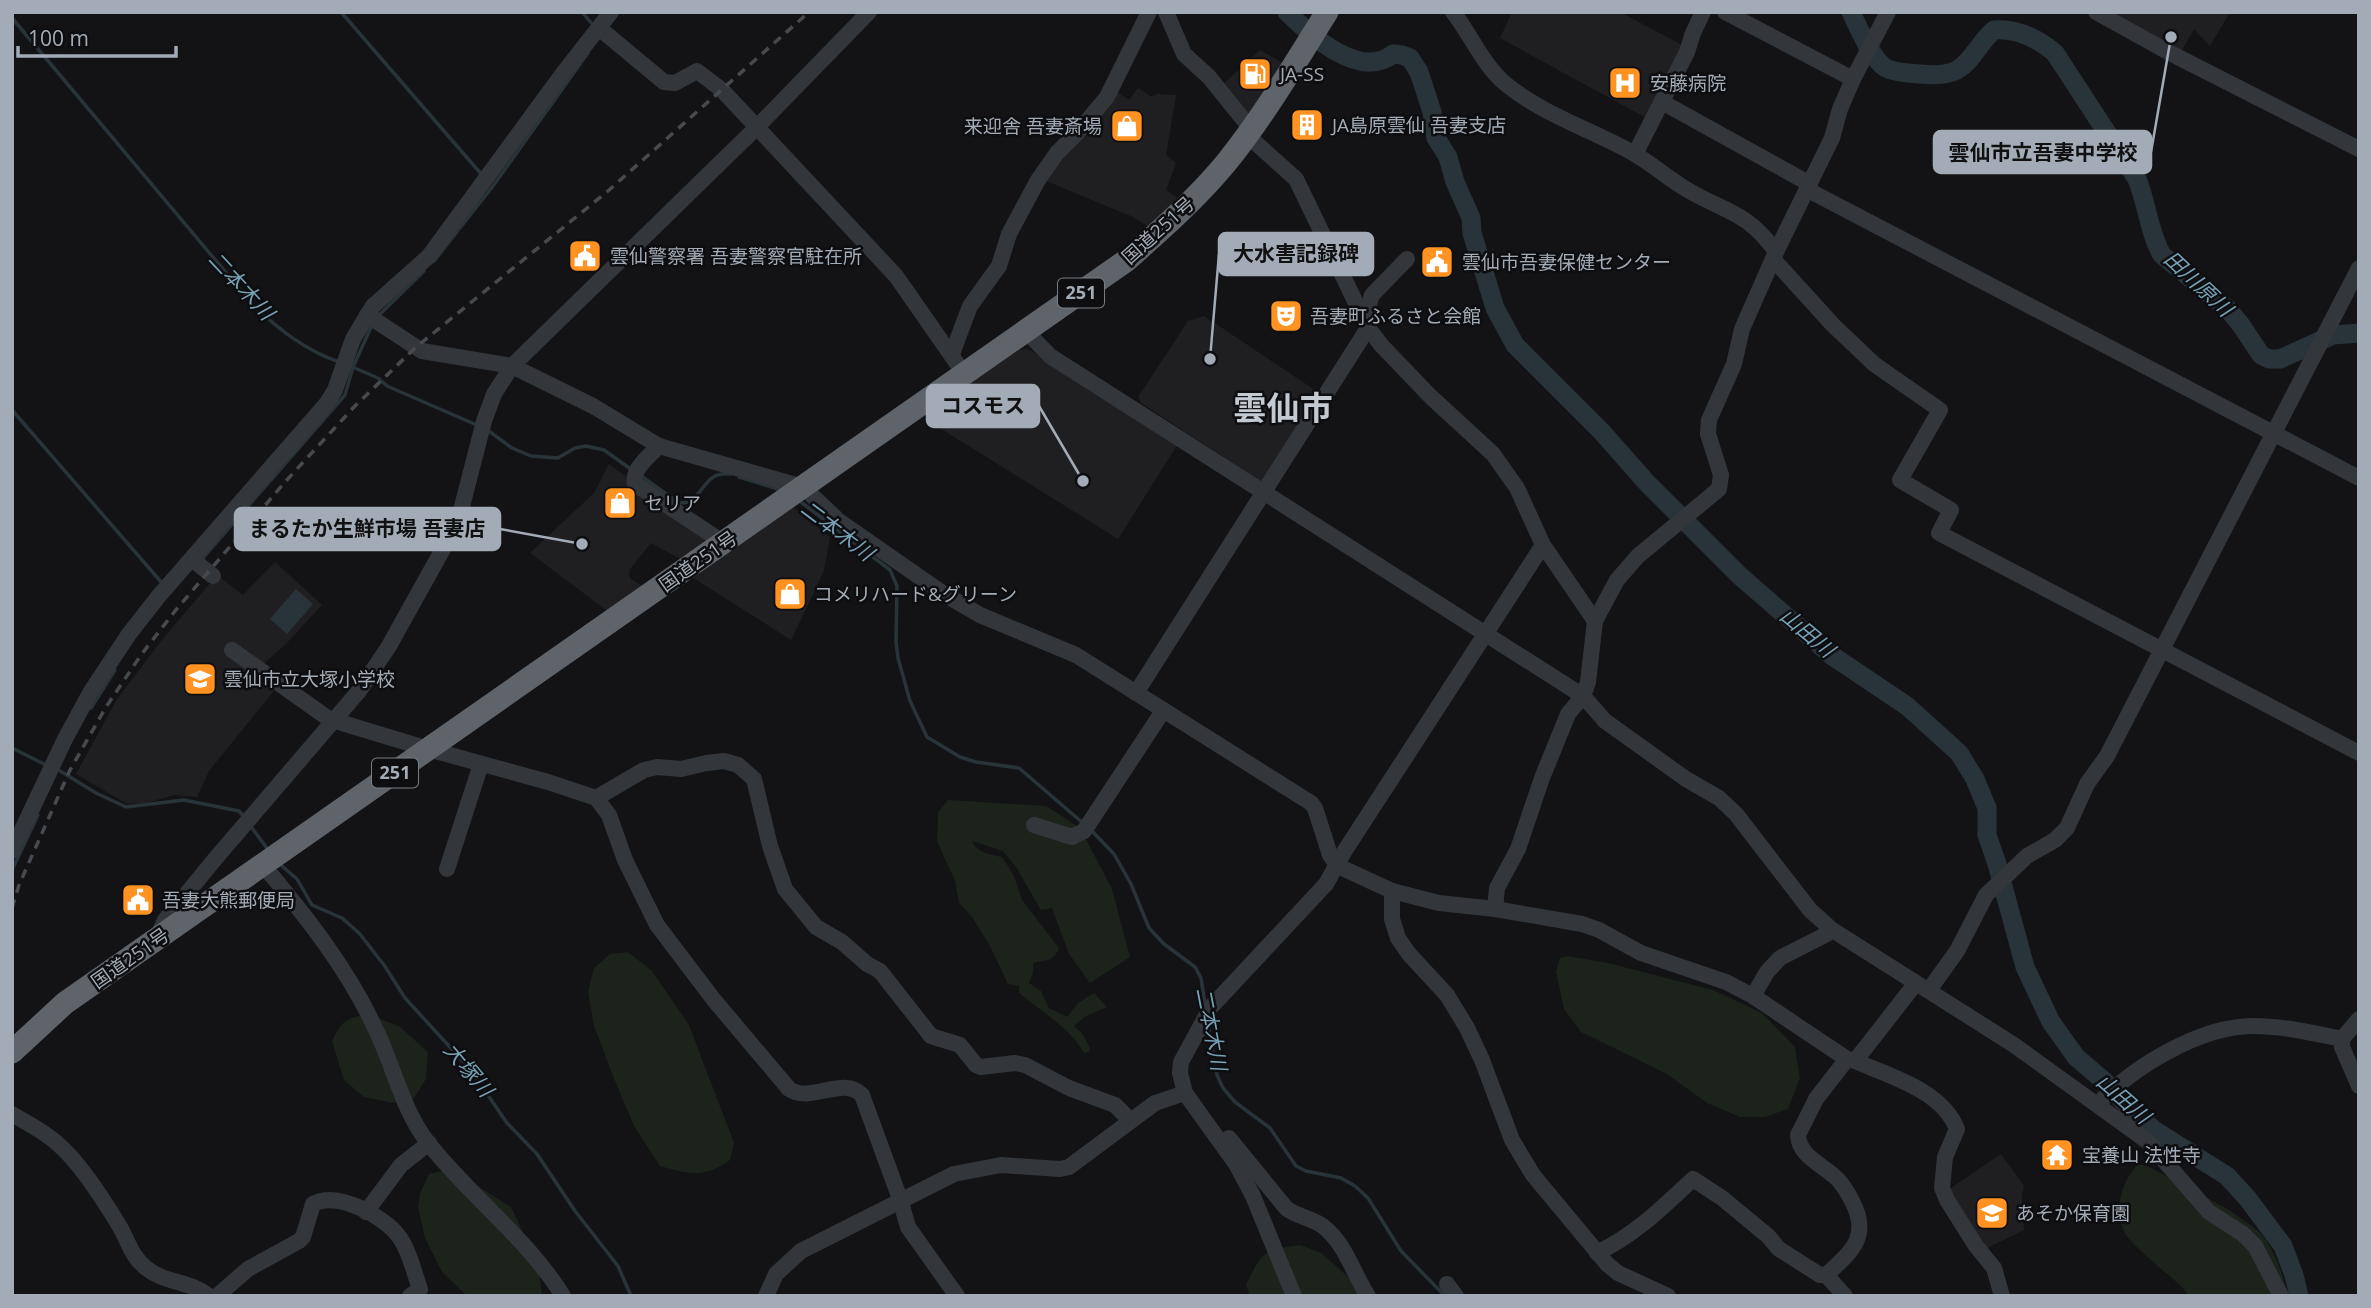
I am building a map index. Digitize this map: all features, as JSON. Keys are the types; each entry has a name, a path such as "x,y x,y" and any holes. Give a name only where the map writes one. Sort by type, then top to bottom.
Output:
{"highway":[{"name":"国道251号","path":"12,1052 65,1003 1127,260 1176,217 1226,162 1249,132 1327,12"}],"street":[{"path":"12,851 52,765 90,693 111,661 158,597 327,403 335,390 357,332 373,306 429,256 611,12"},
{"path":"157,940 165,920 359,691 389,646 458,522 483,425 494,394 512,366 757,127 869,12"},
{"path":"952,354 970,306 999,266 1009,234 1038,180 1057,153 1107,97 1149,12"},
{"path":"1166,12 1184,54 1209,77 1249,132 1296,179 1366,323 1382,345 1430,396 1493,454 1517,488 1544,545 1595,621"},
{"path":"1453,12 1505,84 1530,101 1634,154 1686,189 1753,224 1762,233 1774,256 1833,325 1874,364 1940,410 1900,480 1951,510 1939,533 2359,754"},
{"path":"1634,154 1688,52 1703,12"},
{"path":"1725,12 1853,79"},
{"path":"1495,908 1497,888 1518,849 1542,778 1568,714 1583,696 1588,682 1595,621 1617,580 1637,556 1716,494 1721,485 1721,475 1708,434 1709,420 1734,364 1742,329 1774,256 1832,138 1840,109 1853,79 1888,12"},
{"path":"2096,12 2170,53 2359,149"},
{"path":"599,28 664,82 675,83 692,72 702,72 896,276 965,374"},
{"path":"1661,102 1809,187 2359,478"},
{"path":"1136,693 1264,492 1366,323 1371,295 1407,259"},
{"path":"1597,1253 1616,1244 1655,1216 1693,1179 1722,1198 1768,1236 1779,1249 1820,1275 1826,1275 1854,1247 1861,1223 1859,1213 1844,1185 1803,1151 1798,1135 1816,1099 1957,951 1986,895 2016,865 2055,840 2067,828 2087,784 2107,755 2359,268"},
{"path":"368,315 422,351 512,366 593,407 659,446 795,493 944,594 980,615 1076,655 1311,803 1330,855 1338,866 1392,891 1438,903 1495,908 1582,924 1599,930 1641,953 1726,982 1753,996 1851,1060 1925,1093 1948,1112 1957,1129 1945,1157 1942,1188 1976,1246 1994,1268 2002,1296"},
{"path":"1027,332 1051,355 1583,696 1605,721 1686,779 1719,798 1736,814 1810,910 1831,929 2101,1101 2158,1152 2209,1212 2243,1234 2255,1246 2281,1296"},
{"path":"659,446 637,471 635,484 724,543"},
{"path":"1294,1296 1253,1196 1236,1164 1185,1093 1180,1073 1181,1062 1207,1013 1326,884 1344,852 1544,545"},
{"path":"192,559 213,576"},
{"path":"232,650 333,720 596,798 608,816 657,925 714,1000 789,1089 802,1094 850,1088 862,1095 908,1227 957,1296"},
{"path":"1034,825 1072,837 1080,835 1163,711"},
{"path":"596,798 644,770 657,767 681,769 706,762 724,761 738,765 754,779 770,846 785,888 816,927 842,942 867,964 880,971 924,1030 938,1040 954,1041 981,1068 1015,1063 1025,1065 1069,1088 1115,1105 1130,1120"},
{"path":"447,869 481,764"},
{"path":"264,865 292,900 354,989 376,1028 405,1104 429,1143 523,1243 553,1279 563,1296"},
{"path":"632,874 630,884 653,932"},
{"path":"1392,891 1392,919 1398,937 1409,954 1447,995 1467,1028 1482,1060 1511,1140 1533,1175 1597,1253 1618,1273 1668,1296"},
{"path":"1753,996 1780,958 1827,934 1831,929"},
{"path":"2359,1019 2343,1039 2342,1047 2359,1086"},
{"path":"2101,1101 2120,1084 2184,1044 2212,1034 2249,1026 2274,1027 2343,1039"},
{"path":"766,1296 776,1274 801,1251 900,1199 954,1174 978,1168 1001,1165 1060,1169 1069,1167 1155,1103 1185,1093"},
{"path":"12,1114 57,1142 72,1158 121,1228 129,1248 144,1267 168,1281 190,1284 209,1296"},
{"path":"1215,1133 1225,1133 1294,1215 1322,1225 1328,1231 1349,1259 1368,1296"},
{"path":"366,1212 401,1165 429,1143"},
{"path":"217,1296 248,1269 299,1241 303,1237 312,1208 316,1203 329,1200 341,1201 366,1212 394,1232 404,1245 420,1289 410,1296"},
{"path":"1826,1275 1845,1296"}],"shaded area":[{"name":"安藤病院","path":"1512,12 1620,12 1686,47 1648,119 1500,38"},
{"path":"2107,12 2230,12 2210,46 2194,29 2180,54"},
{"name":"JA-SS","path":"1260,50 1283,63 1249,117 1221,86"},
{"path":"1138,88 1152,97 1157,94 1176,95 1166,155 1176,163 1166,190 1182,201 1153,229 1133,217 1044,180 1116,91 1129,100"},
{"path":"1204,316 1318,392 1262,482 1141,403 1138,397 1188,321"},
{"path":"1025,349 1178,444 1118,539 927,420 927,414 1019,350"},
{"path":"609,464 716,541 686,562 651,543 629,574 631,579 646,588 610,613 530,553 594,493"},
{"path":"793,507 830,537 824,571 791,640 692,577"},
{"name":"雲仙市立大塚小学校","path":"275,562 322,605 287,643 257,670 277,687 209,771 197,797 174,795 146,803 127,804 76,774 117,699 161,641 217,575 243,595"},
{"path":"296,589 313,604 287,634 270,619"},
{"path":"948,800 1046,806 1080,828 1112,889 1130,957 1090,983 1069,954 1052,908 1041,910 1016,867 1003,851 972,841 981,851 1002,857 1014,876 1022,900 1059,948 1051,958 1033,963 1029,983 1041,991 1049,1008 1067,1017 1078,1003 1094,993 1107,1007 1086,1016 1074,1026 1082,1033 1090,1048 1089,1052 1084,1053 1063,1027 1019,993 1019,986 1008,984 990,946 972,917 959,903 955,881 937,841 938,812"},
{"path":"628,952 652,971 689,1025 734,1143 730,1160 712,1170 688,1173 660,1166 634,1126 615,1081 594,1026 588,992 594,968 610,954"},
{"path":"1568,956 1608,963 1713,990 1762,1013 1795,1047 1800,1078 1788,1109 1765,1117 1740,1117 1707,1103 1667,1074 1581,1032 1564,1009 1556,972 1560,958"},
{"path":"367,1014 399,1026 428,1052 426,1079 414,1098 393,1103 364,1097 344,1080 332,1041 345,1022"},
{"name":"あそか保育園","path":"2001,1154 2024,1186 2024,1230 1985,1249 1948,1190"},
{"path":"2138,1164 2147,1166 2211,1200 2258,1231 2273,1253 2289,1296 2189,1296 2131,1241 2122,1226 2120,1198 2127,1180"},
{"path":"442,1171 463,1177 511,1207 538,1263 542,1296 467,1296 442,1272 425,1238 418,1207 420,1193 429,1174"},
{"path":"1300,1245 1321,1253 1370,1296 1250,1296 1246,1285 1260,1259 1271,1251"}],"waterway":[{"path":"341,12 482,175"},
{"path":"582,12 592,24"},
{"name":"山田川","path":"1287,12 1322,43 1351,58 1366,62 1380,61 1393,54 1410,58 1419,72 1432,112 1436,138 1448,157 1455,182 1471,218 1472,233 1495,308 1515,345 1740,576 1831,655 1907,706 1959,753 1975,779 1987,808 1987,835 2025,967 2051,1022 2076,1057 2104,1081 2131,1110 2154,1130 2227,1176 2248,1199 2283,1246 2299,1296"},
{"name":"田川原川","path":"1851,12 1876,58 1886,68 1898,72 1938,75 1957,70 1968,62 1994,30 2019,33 2042,43 2055,53 2137,179 2162,255 2228,309 2261,355 2269,359 2280,359 2333,335 2359,333"},
{"name":"二本木川","path":"12,18 254,306 294,339 339,362"},
{"path":"434,261 493,186 588,53"},
{"path":"377,317 424,271"},
{"path":"201,560 345,395 353,367 372,325"},
{"name":"二本木川","path":"350,366 378,378 387,386 479,426"},
{"path":"12,410 162,583"},
{"name":"二本木川","path":"486,429 512,448 531,456 558,458 575,448 586,446 604,450 632,470"},
{"name":"二本木川","path":"641,476 679,503 690,502 717,475 731,474"},
{"name":"二本木川","path":"739,477 781,490"},
{"name":"二本木川","path":"797,499 890,570 897,586 898,658 910,701 927,737 960,757 1019,768 1084,824"},
{"path":"91,708 115,670"},
{"name":"大塚川","path":"12,748 46,765"},
{"name":"大塚川","path":"57,769 96,793 126,807 184,800 239,811 245,818"},
{"path":"12,870 38,815"},
{"name":"大塚川","path":"249,824 269,851"},
{"name":"二本木川","path":"1090,829 1114,854 1131,884 1149,928 1164,944 1195,967 1201,978 1205,1004"},
{"name":"大塚川","path":"282,866 297,879 312,905 342,918 359,933 405,998 470,1069 507,1123 537,1154 575,1211 618,1266 631,1296"},
{"name":"二本木川","path":"1208,1025 1217,1075 1223,1088 1235,1102 1270,1128 1296,1166 1306,1171 1341,1178 1368,1198 1401,1251 1445,1296"}],"railway":[{"path":"12,908 19,885 70,770 106,707 175,611 285,482 354,407 415,348 608,191 809,12"}],"place":[{"name":"雲仙市立吾妻中学校","path":"2171,37"},
{"name":"JA-SS","path":"1255,74"},
{"name":"安藤病院","path":"1625,83"},
{"name":"JA島原雲仙 吾妻支店","path":"1307,125"},
{"name":"来迎舎 吾妻斎場","path":"1127,126"},
{"name":"雲仙警察署 吾妻警察官駐在所","path":"585,256"},
{"name":"雲仙市吾妻保健センター","path":"1437,262"},
{"name":"吾妻町ふるさと会館","path":"1286,316"},
{"name":"大水害記録碑","path":"1210,359"},
{"name":"コスモス","path":"1083,481"},
{"name":"セリア","path":"620,503"},
{"name":"まるたか生鮮市場 吾妻店","path":"582,544"},
{"name":"コメリハード&グリーン","path":"790,594"},
{"name":"雲仙市立大塚小学校","path":"200,679"},
{"name":"吾妻大熊郵便局","path":"138,900"},
{"name":"宝養山 法性寺","path":"2057,1155"},
{"name":"あそか保育園","path":"1992,1213"}],"district":[{"name":"雲仙市","path":"1283,408"}]}
